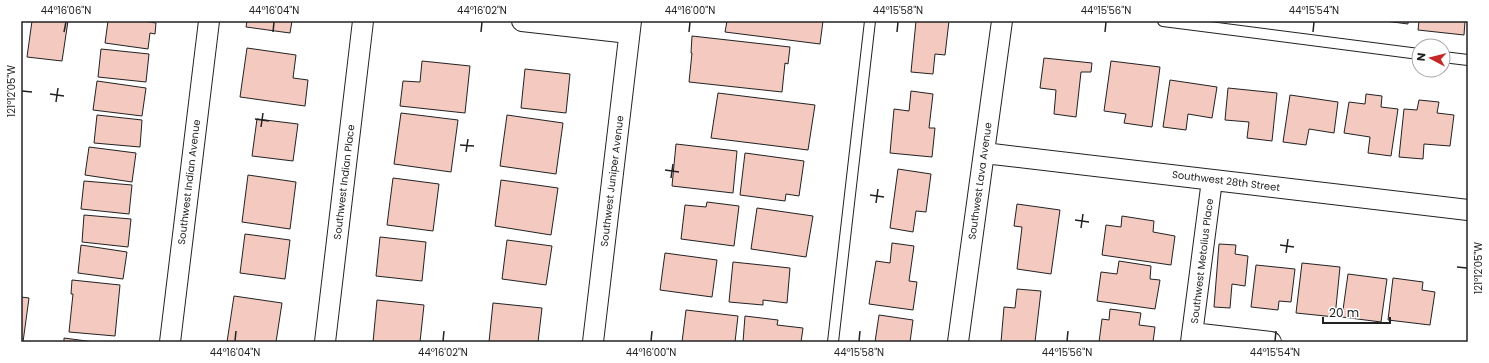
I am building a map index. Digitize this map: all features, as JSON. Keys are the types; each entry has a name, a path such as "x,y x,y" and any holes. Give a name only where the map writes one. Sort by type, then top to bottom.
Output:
{"street":[{"name":"Southwest Indian Avenue","path":"170,342 209,21"},
{"name":"Southwest Indian Place","path":"326,342 363,21"},
{"path":"522,21 630,27"},
{"name":"Southwest Lava Avenue","path":"958,342 1002,21"},
{"name":"Southwest Juniper Avenue","path":"593,342 630,27"},
{"name":"Southwest 28th Street","path":"984,153 1468,210"},
{"name":"Southwest Metolius Place","path":"1192,338 1212,180"},
{"path":"1192,338 1271,342"}],"lane":[{"path":"833,342 870,21"},
{"path":"1163,21 1411,53"},
{"path":"1451,58 1468,60"}],"building":[{"path":"32,21 68,21 62,61 27,57"},
{"path":"108,21 143,21 156,23 155,34 150,33 148,49 105,43"},
{"path":"247,21 292,21 290,33 246,27"},
{"path":"727,21 823,21 820,44 725,32"},
{"path":"916,21 949,21 945,55 935,54 933,74 911,72"},
{"path":"1385,21 1408,21 1408,24"},
{"path":"1419,21 1465,21 1464,35 1418,30"},
{"path":"692,36 790,47 788,64 785,63 782,92 689,82"},
{"path":"247,48 296,55 293,78 308,80 305,106 240,97"},
{"path":"101,49 149,54 146,82 98,77"},
{"path":"1044,58 1092,63 1091,72 1081,72 1076,117 1054,114 1056,90 1040,88"},
{"path":"422,61 470,66 465,113 400,106 403,81 420,82"},
{"path":"1111,61 1160,67 1152,127 1124,123 1126,114 1104,111"},
{"path":"525,69 570,74 566,113 521,108"},
{"path":"1170,80 1217,87 1212,118 1188,114 1186,130 1163,127"},
{"path":"97,81 146,88 142,116 93,110"},
{"path":"1228,88 1277,93 1272,141 1247,138 1249,122 1225,120"},
{"path":"911,91 933,94 929,128 935,128 932,157 890,153 894,109 909,111"},
{"path":"718,93 815,105 808,150 711,138"},
{"path":"1366,94 1382,96 1381,107 1398,109 1391,156 1368,153 1370,137 1344,133 1349,102 1365,104"},
{"path":"1290,95 1338,102 1334,133 1309,129 1306,145 1283,142"},
{"path":"1419,100 1439,102 1437,113 1454,115 1450,146 1424,144 1423,159 1399,157 1404,109 1417,110"},
{"path":"401,113 458,120 451,172 394,164"},
{"path":"97,115 142,120 140,147 94,143"},
{"path":"507,115 563,123 556,174 500,166"},
{"path":"257,119 298,124 293,161 252,156"},
{"path":"676,144 737,151 733,193 672,186"},
{"path":"89,147 136,153 132,182 85,175"},
{"path":"745,153 804,161 799,196 786,194 785,201 740,195"},
{"path":"898,169 931,174 926,212 916,211 913,232 890,228"},
{"path":"248,175 296,182 290,229 242,222"},
{"path":"393,178 439,184 433,231 387,225"},
{"path":"501,180 558,188 551,235 495,226"},
{"path":"84,181 132,185 129,214 81,209"},
{"path":"707,202 739,206 734,246 681,239 685,205 706,207"},
{"path":"1017,204 1060,210 1051,274 1017,269 1022,227 1014,226"},
{"path":"757,208 813,216 806,257 751,249"},
{"path":"84,215 131,219 128,247 82,242"},
{"path":"1122,216 1154,221 1153,232 1175,236 1171,265 1102,255 1106,225 1121,227"},
{"path":"245,234 290,240 285,279 240,273"},
{"path":"380,237 426,242 422,281 376,276"},
{"path":"507,240 552,246 546,285 502,279"},
{"path":"892,243 914,246 909,281 917,282 913,310 869,304 876,261 890,263"},
{"path":"1219,244 1236,245 1235,254 1248,256 1245,286 1232,284 1230,308 1214,307"},
{"path":"81,245 127,252 123,279 78,273"},
{"path":"665,253 717,260 712,297 660,290"},
{"path":"1119,261 1151,266 1150,279 1160,280 1155,309 1097,301 1101,272 1117,274"},
{"path":"733,262 790,268 787,303 763,300 763,305 729,302"},
{"path":"1302,263 1340,267 1335,317 1296,313"},
{"path":"1256,265 1295,269 1291,302 1279,301 1278,310 1251,307"},
{"path":"1348,274 1387,279 1381,322 1342,317"},
{"path":"1393,278 1423,282 1422,290 1435,292 1430,325 1388,320"},
{"path":"72,280 120,285 115,336 69,332 73,294 71,294"},
{"path":"1017,289 1041,291 1035,342 1001,342 1004,307 1015,308"},
{"path":"234,296 282,303 276,342 227,342"},
{"path":"21,297 29,298 23,342 21,342"},
{"path":"377,300 424,305 420,342 373,342"},
{"path":"493,303 542,308 538,342 489,342"},
{"path":"1110,309 1141,313 1139,325 1155,327 1153,342 1099,342 1102,319 1109,320"},
{"path":"686,310 738,316 735,342 682,342"},
{"path":"879,315 913,320 910,342 875,342"},
{"path":"745,316 778,320 777,325 803,328 801,342 743,342"},
{"path":"64,338 94,342 64,342"}]}
